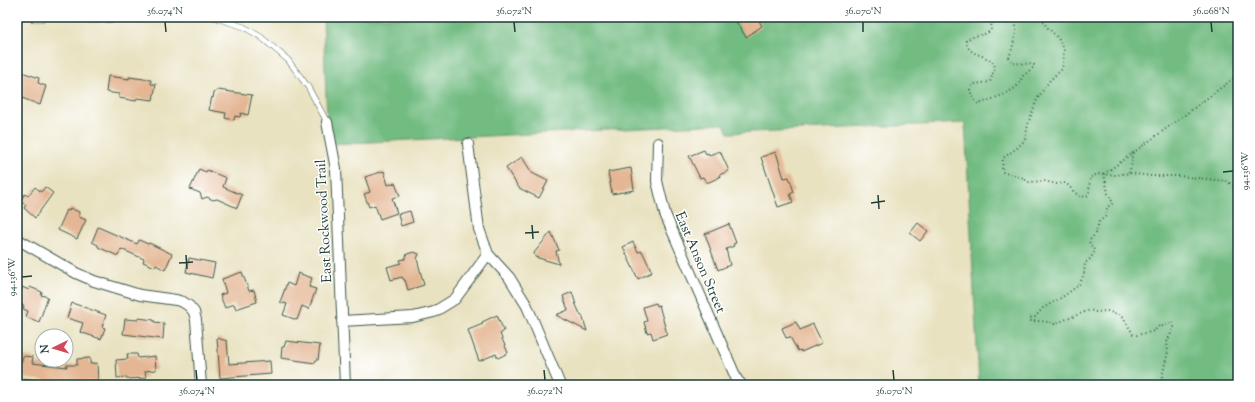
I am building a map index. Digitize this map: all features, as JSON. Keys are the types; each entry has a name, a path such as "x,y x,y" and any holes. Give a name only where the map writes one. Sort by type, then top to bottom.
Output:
{"street":[{"name":"East Rockwood Trail","path":"328,122 336,169 345,385"},
{"name":"East Anson Street","path":"658,143 657,181 665,214 737,380 742,385"},
{"path":"468,144 479,229 488,254 508,277 527,306 560,385"},
{"path":"17,239 76,273 94,281 140,295 176,300 189,306 194,312 196,320 200,385"},
{"path":"342,321 413,317 434,312 455,299 488,254"}],"lane":[{"path":"30,17 33,19 42,19 44,17"},
{"path":"63,17 70,20 105,20 152,17"},
{"name":"East Rockwood Trail","path":"213,17 244,26 261,37 288,60 308,87 328,122"}],"path":[{"path":"989,17 991,25 990,31 987,34 971,37 966,41 972,52 989,60 995,67 990,82 975,84 971,87 970,90 972,96 977,103 980,104 1005,94 1019,84 1023,76 1034,67 1032,64 1013,63 1009,57 1016,33 1016,17"},
{"path":"1042,17 1046,26 1058,38 1064,49 1063,65 1050,80 1037,99 1028,124 1025,140 1003,158 1002,171 1010,175 1021,177 1029,182 1044,180 1056,184 1065,183 1076,194 1084,197 1087,196 1089,192 1090,178 1097,174 1116,175 1129,173 1151,176 1216,179 1226,181 1238,188"},
{"path":"1104,174 1238,75"},
{"path":"1129,173 1132,163 1132,153"},
{"path":"1104,174 1112,203 1107,207 1106,216 1099,222 1096,233 1089,241 1095,251 1090,259 1085,263 1082,278 1075,288 1043,308 1035,317 1030,318 1030,320 1039,323 1049,322 1054,324 1090,310 1096,312 1107,311 1119,315 1124,319 1133,334 1137,335 1154,331 1159,326 1165,326 1172,322 1174,326 1167,342 1168,352 1162,376 1162,385"}],"green space":[{"path":"323,17 1238,17 1238,385 979,385 965,123 728,133 724,124 331,144 327,122"}],"building":[{"path":"733,17 757,17 762,26 746,37"},
{"path":"19,71 39,78 38,83 46,86 40,105 17,96 17,78"},
{"path":"108,76 151,80 151,84 156,84 153,100 137,98 136,101 119,98 119,94 106,92"},
{"path":"218,90 252,95 248,115 241,113 240,117 235,116 234,120 225,118 226,113 209,110 212,97 213,98 214,93"},
{"path":"704,150 706,154 708,153 709,155 720,151 729,171 719,175 720,177 709,182 706,182 703,177 700,178 689,156"},
{"path":"776,152 784,178 789,177 794,192 790,194 793,202 778,207 761,157"},
{"path":"522,157 532,173 548,181 539,198 519,188 506,168"},
{"path":"631,168 634,190 612,194 608,172"},
{"path":"199,169 206,172 207,170 226,178 223,187 242,195 237,208 217,199 213,200 207,197 202,199 200,193 190,189"},
{"path":"384,171 388,185 395,183 400,196 392,198 397,213 380,219 375,205 369,207 364,194 370,192 365,177"},
{"path":"35,187 41,192 45,187 53,193 35,218 24,208 26,205 20,201 25,194 28,196"},
{"path":"70,208 79,212 79,217 86,220 77,239 58,230 67,210 69,211"},
{"path":"410,211 413,222 401,226 398,214"},
{"path":"918,223 928,231 920,241 910,233"},
{"path":"729,224 736,243 733,244 734,246 726,249 730,265 718,270 705,234"},
{"path":"98,227 137,244 139,240 172,254 165,270 156,265 155,267 143,262 144,259 121,249 118,256 98,247 98,245 92,242"},
{"path":"551,232 559,250 556,251 559,264 535,257 534,253"},
{"path":"633,242 638,252 642,251 652,272 638,279 623,247"},
{"path":"414,252 419,254 417,259 424,285 408,290 405,280 402,277 391,280 387,267 401,263 400,260 405,259 407,254"},
{"path":"189,258 215,263 212,278 186,272"},
{"path":"242,272 249,291 254,290 257,302 236,309 234,304 225,308 220,295 226,293 222,279"},
{"path":"298,273 312,278 309,287 316,289 309,309 302,306 297,320 283,315 287,304 280,302 287,283 294,286"},
{"path":"22,287 29,290 30,287 42,292 41,295 48,297 39,322 26,317 28,311 23,309 24,306 17,304"},
{"path":"572,292 587,331 556,315 568,310 563,296"},
{"path":"72,303 106,315 102,327 105,328 101,339 80,332 83,323 67,318"},
{"path":"656,303 657,306 659,305 667,334 653,339 651,332 647,333 644,322 647,321 643,307"},
{"path":"497,315 504,331 500,334 508,353 498,358 496,354 479,361 468,330 483,324 482,322"},
{"path":"138,318 164,323 163,339 123,334 125,319 138,320"},
{"path":"796,322 800,330 813,324 822,343 801,352 801,350 798,351 790,337 786,338 782,328"},
{"path":"217,338 227,341 229,364 270,361 271,374 220,378"},
{"path":"286,341 320,345 318,360 316,360 315,363 281,358 282,347 284,347"},
{"path":"127,354 137,354 138,358 155,356 156,370 145,371 146,378 117,378 116,360 128,359"},
{"path":"23,356 33,357 32,363 34,363 34,368 74,368 74,365 77,365 77,359 90,358 90,364 97,363 98,381 57,382 20,378 21,376 17,376 17,361 22,362"}]}
